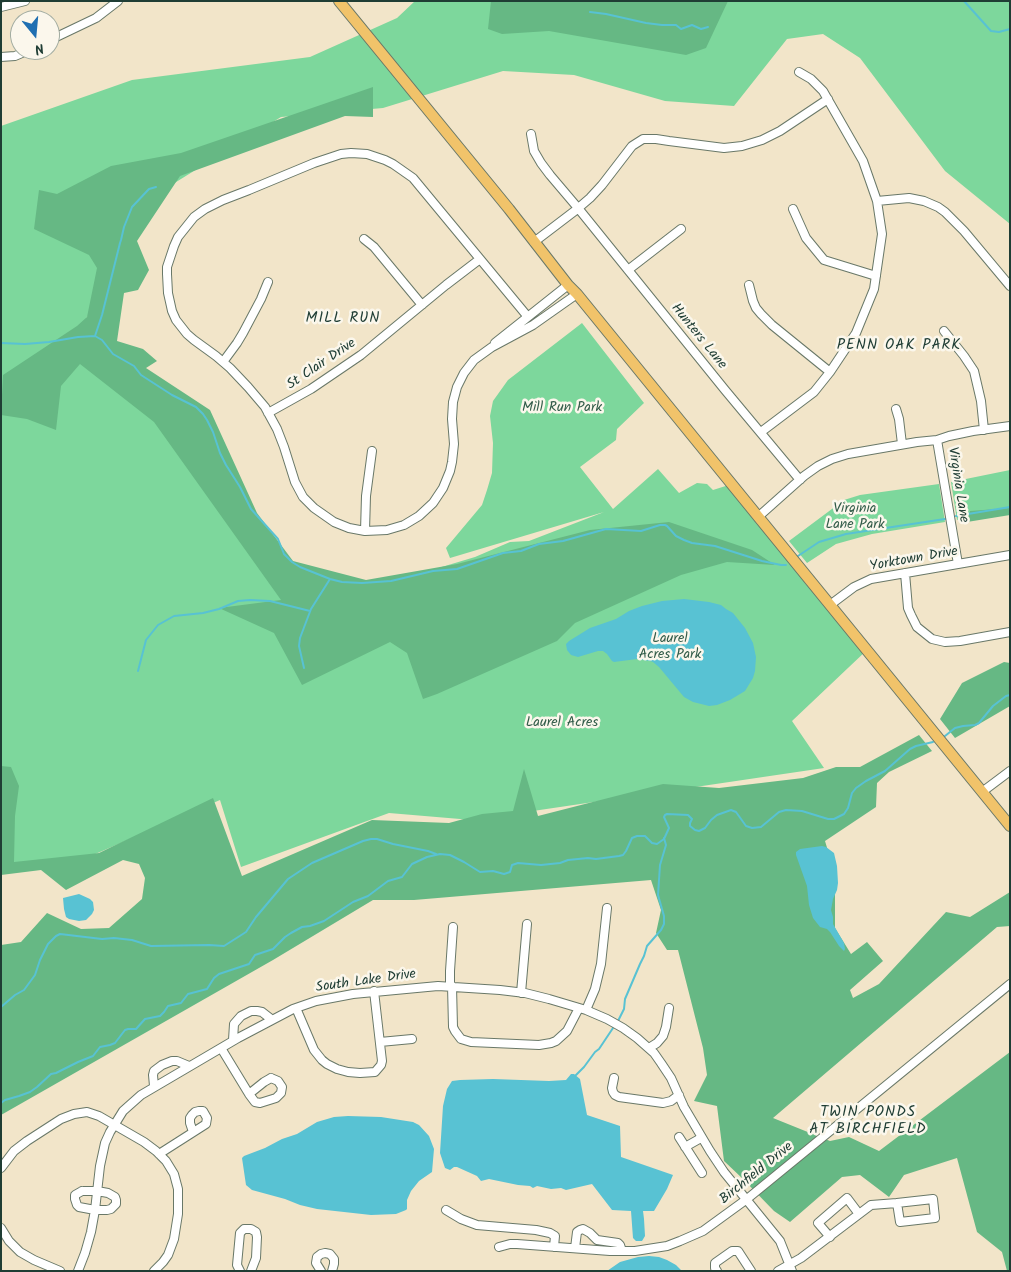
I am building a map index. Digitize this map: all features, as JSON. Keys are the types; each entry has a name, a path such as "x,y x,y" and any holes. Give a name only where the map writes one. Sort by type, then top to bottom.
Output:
{"main road":[{"path":"339,1 509,209 568,285 1010,826"}],"street":[{"path":"1,7 25,1"},
{"path":"60,35 96,18 118,1"},
{"path":"761,432 814,392 856,333 874,289 882,234 877,200 863,161 828,99 815,83 799,72"},
{"path":"534,242 578,208 602,185 632,146 643,139 724,148 742,146 762,140 780,131 828,99"},
{"name":"Hunters Lane","path":"531,134 534,150 554,180 800,480"},
{"path":"528,317 407,172 368,154 350,152 305,166 205,209 194,217 184,229 174,246 167,267 169,300 176,320 187,334 223,362 248,387 268,413 281,438 295,482 303,497 314,508 334,522 349,528 365,531 387,530 412,522 438,496 448,480 452,462 454,444 452,410 456,387 474,360 492,347 534,325 576,294"},
{"path":"877,200 909,198 924,201 938,207 964,231 1010,286"},
{"path":"794,208 806,238 824,260 876,276"},
{"path":"628,270 681,229"},
{"path":"364,239 374,247 422,305"},
{"name":"St Clair Drive","path":"268,413 304,393 361,355 480,259"},
{"path":"223,362 243,333 268,282"},
{"path":"492,347 496,341 568,285"},
{"path":"749,285 753,301 761,314 830,372"},
{"path":"944,331 974,370 982,401 984,430"},
{"path":"896,410 902,444"},
{"path":"758,517 800,480 832,458 1010,426"},
{"name":"Virginia Lane","path":"937,440 958,564"},
{"path":"365,531 365,502 372,451"},
{"name":"Yorktown Drive","path":"830,605 859,584 878,578 1010,555"},
{"path":"905,573 908,608 917,626 932,639 945,642 960,641 1010,632"},
{"path":"982,792 1010,771"},
{"path":"453,927 450,971 452,1017 455,1031 461,1038 471,1042 539,1045 556,1041 567,1031 595,989 604,950 607,908"},
{"path":"522,993 527,924"},
{"name":"Birchfield Drive","path":"499,1247 510,1244 622,1251 644,1250 667,1246 708,1228 747,1199 1010,984"},
{"name":"South Lake Drive","path":"78,1271 88,1243 95,1210 105,1143 123,1111 132,1102 154,1086 233,1040 271,1019 296,1008 328,998 426,986 494,989 549,999 608,1018 649,1048 671,1078 701,1138 724,1172 780,1241 791,1268"},
{"path":"296,1008 314,1050 322,1060 337,1069 348,1072 375,1072 381,1066 382,1061 374,992"},
{"path":"649,1048 663,1036 668,1008"},
{"path":"233,1040 234,1024 241,1016 257,1011 262,1012 271,1019"},
{"path":"380,1042 412,1039"},
{"path":"221,1048 249,1094"},
{"path":"154,1086 154,1072 162,1065 177,1061 189,1066"},
{"path":"614,1078 613,1092 619,1097 663,1103 679,1096"},
{"path":"1,1168 14,1151 27,1141 74,1114 87,1112 93,1114 144,1142 166,1161 177,1181 179,1196 174,1240 160,1269"},
{"path":"159,1154 193,1132"},
{"path":"679,1137 702,1173"},
{"path":"686,1147 701,1138"},
{"path":"82,1191 97,1191 112,1195 116,1200 116,1204 111,1209 95,1210 79,1207 75,1195 82,1191"},
{"path":"830,1237 818,1223 847,1198 859,1214"},
{"path":"778,1271 791,1268 872,1205 933,1199 935,1218 900,1222 897,1203"},
{"path":"446,1210 461,1219 477,1225 550,1233 555,1236 554,1247"},
{"path":"1,1228 9,1241 20,1252 60,1271"},
{"path":"240,1271 237,1265 240,1233 244,1229 251,1229 256,1232 257,1237 256,1258 251,1271"},
{"path":"575,1248 578,1232 583,1229 597,1240 618,1243 622,1251"},
{"path":"717,1271 715,1263 732,1251 738,1251 751,1271"},
{"path":"321,1271 316,1263 317,1258 325,1253 330,1254 334,1259 332,1271"}],"green space":[{"name":"Laurel Acres Park","path":"415,1 1010,1 1010,224 945,171 860,58 823,34 787,39 734,106 665,101 574,75 503,71 383,108 281,117 160,192 66,351 124,375 299,594 415,575 475,557 510,542 529,541 604,512 450,558 446,548 482,505 487,490 492,473 493,443 490,416 493,401 508,380 582,323 644,403 617,429 616,440 580,467 613,509 658,469 679,493 697,483 707,484 713,490 732,484 867,650 792,721 824,768 472,820 389,813 241,867 220,800 93,855 1,869 1,126 132,80 310,57 397,18"},
{"path":"491,1 728,1 706,48 686,55 549,31 502,34 488,29"},
{"path":"373,87 373,117 345,116 180,176 137,241 149,270 138,290 124,293 117,341 143,349 157,361 146,368 210,410 257,513 293,561 366,580 457,564 590,530 669,522 752,550 775,565 727,562 681,575 575,623 557,641 423,699 407,653 390,642 302,685 274,633 219,608 281,600 154,422 80,364 61,386 56,430 27,419 1,415 3,375 77,326 87,317 97,268 89,255 34,229 39,190 57,194 111,166 181,153"},
{"path":"1010,470 1010,512 957,520 951,482"},
{"name":"Virginia Lane Park","path":"939,484 945,522 872,534 836,544 807,563 789,541 844,500 860,495"},
{"path":"1010,508 1010,515 967,522 970,511"},
{"path":"1004,662 1010,663 1010,706 955,738 940,719 962,683"},
{"path":"919,735 932,751 889,772 877,783 876,807 825,841 835,874 835,928 851,954 867,942 883,961 850,990 853,998 879,984 946,912 970,917 1010,892 1010,926 997,927 773,1118 830,1141 849,1137 879,1151 1010,1052 1010,1271 1007,1271 1002,1252 977,1232 957,1158 904,1175 889,1197 860,1175 842,1177 790,1222 774,1211 724,1161 717,1106 694,1101 707,1075 703,1048 678,950 667,950 656,933 661,910 651,880 414,900 373,900 273,960 1,1115 1,945 21,942 47,913 81,929 109,928 142,899 145,878 139,864 123,860 66,890 41,870 1,875 1,766 11,767 19,786 15,816 14,862 99,853 213,798 242,876 372,820 449,823 482,814 513,811 524,769 538,816 663,784 719,788 803,778 836,767 860,767"}],"water":[{"path":"684,599 721,605 733,613 745,628 753,643 756,657 753,678 745,691 730,700 709,706 693,702 684,697 659,667 650,661 637,659 614,662 603,651 578,657 571,655 567,650 566,644 569,641 590,628 616,619 629,611 662,601"},
{"path":"822,846 834,853 837,866 838,883 831,910 833,924 844,943 844,951 830,932 820,927 813,918 809,905 807,886 796,855 796,852 800,849"},
{"path":"79,894 93,902 94,910 86,920 79,921 66,917 63,898"},
{"path":"571,1074 580,1079 587,1115 620,1126 621,1157 673,1175 654,1211 643,1211 645,1236 642,1241 636,1241 633,1238 631,1211 612,1210 592,1184 566,1190 537,1186 533,1188 489,1179 481,1181 477,1176 457,1167 450,1170 445,1168 440,1153 443,1106 447,1089 452,1081 493,1079 566,1080"},
{"path":"334,1117 381,1117 413,1122 419,1125 429,1136 434,1149 432,1172 419,1181 411,1191 407,1200 406,1210 396,1214 371,1215 317,1209 252,1190 246,1185 242,1158 244,1156 297,1134 317,1122"},
{"path":"649,1256 667,1260 682,1271 607,1271 620,1262"}],"waterway":[{"path":"964,1 991,31 999,32 1010,29"},
{"path":"590,12 646,23 676,25 681,29 692,25 701,29 708,27"},
{"path":"95,336 124,227 132,207 149,189 156,187"},
{"path":"1,343 25,344 95,336 102,340 113,354 134,366 141,375 172,395 196,407 207,420 220,453 251,509 278,539 284,554 300,567 330,579 362,583 391,581 433,571 457,569 503,553 521,551 539,544 563,541 606,529 641,531 660,525 667,526 676,536 692,543 715,546 762,561 786,565"},
{"path":"956,516 1010,507"},
{"path":"798,556 819,542 846,534 945,519"},
{"path":"304,668 299,646 300,638 311,609 330,579"},
{"path":"138,671 146,640 158,625 174,616 203,613 238,601 250,600 270,601 310,611"},
{"path":"945,736 955,728 979,723 993,706 1010,695"},
{"path":"1,1103 30,1092 51,1074 93,1056 100,1047 115,1043 125,1030 136,1029 145,1019 160,1016 168,1006 181,1003 188,994 207,989 219,974 249,964 255,955 273,949 291,933 302,927 324,921 353,902 368,896 388,881 402,877 412,864 427,857 440,854 450,855 480,872 493,871 504,874 510,872 512,865 518,863 541,865 568,860 596,859 623,855 632,838 637,836 645,836 652,843 657,844 664,839 669,828 664,817 667,814 688,815 692,819 690,826 699,831 705,828 717,815 731,810 736,812 746,826 752,828 761,827 779,812 786,810 802,811 834,819 844,814 848,808 852,793 856,788 885,771 910,749 933,742"},
{"path":"618,1021 647,946 664,924 664,916 658,895 660,865 666,845 664,838"},
{"path":"1,1007 24,990 35,975 48,944 60,934 132,940 151,946 224,946 246,932 288,879 312,863 371,839 436,854"},
{"path":"575,1076 599,1049 615,1025"}],"district":[{"name":"MILL RUN","path":"343,319"},
{"name":"PENN OAK PARK","path":"899,346"},
{"name":"TWIN PONDS AT BIRCHFIELD","path":"868,1122"}],"park label":[{"name":"Mill Run Park","path":"562,409"},
{"name":"Laurel Acres","path":"562,724"}]}
